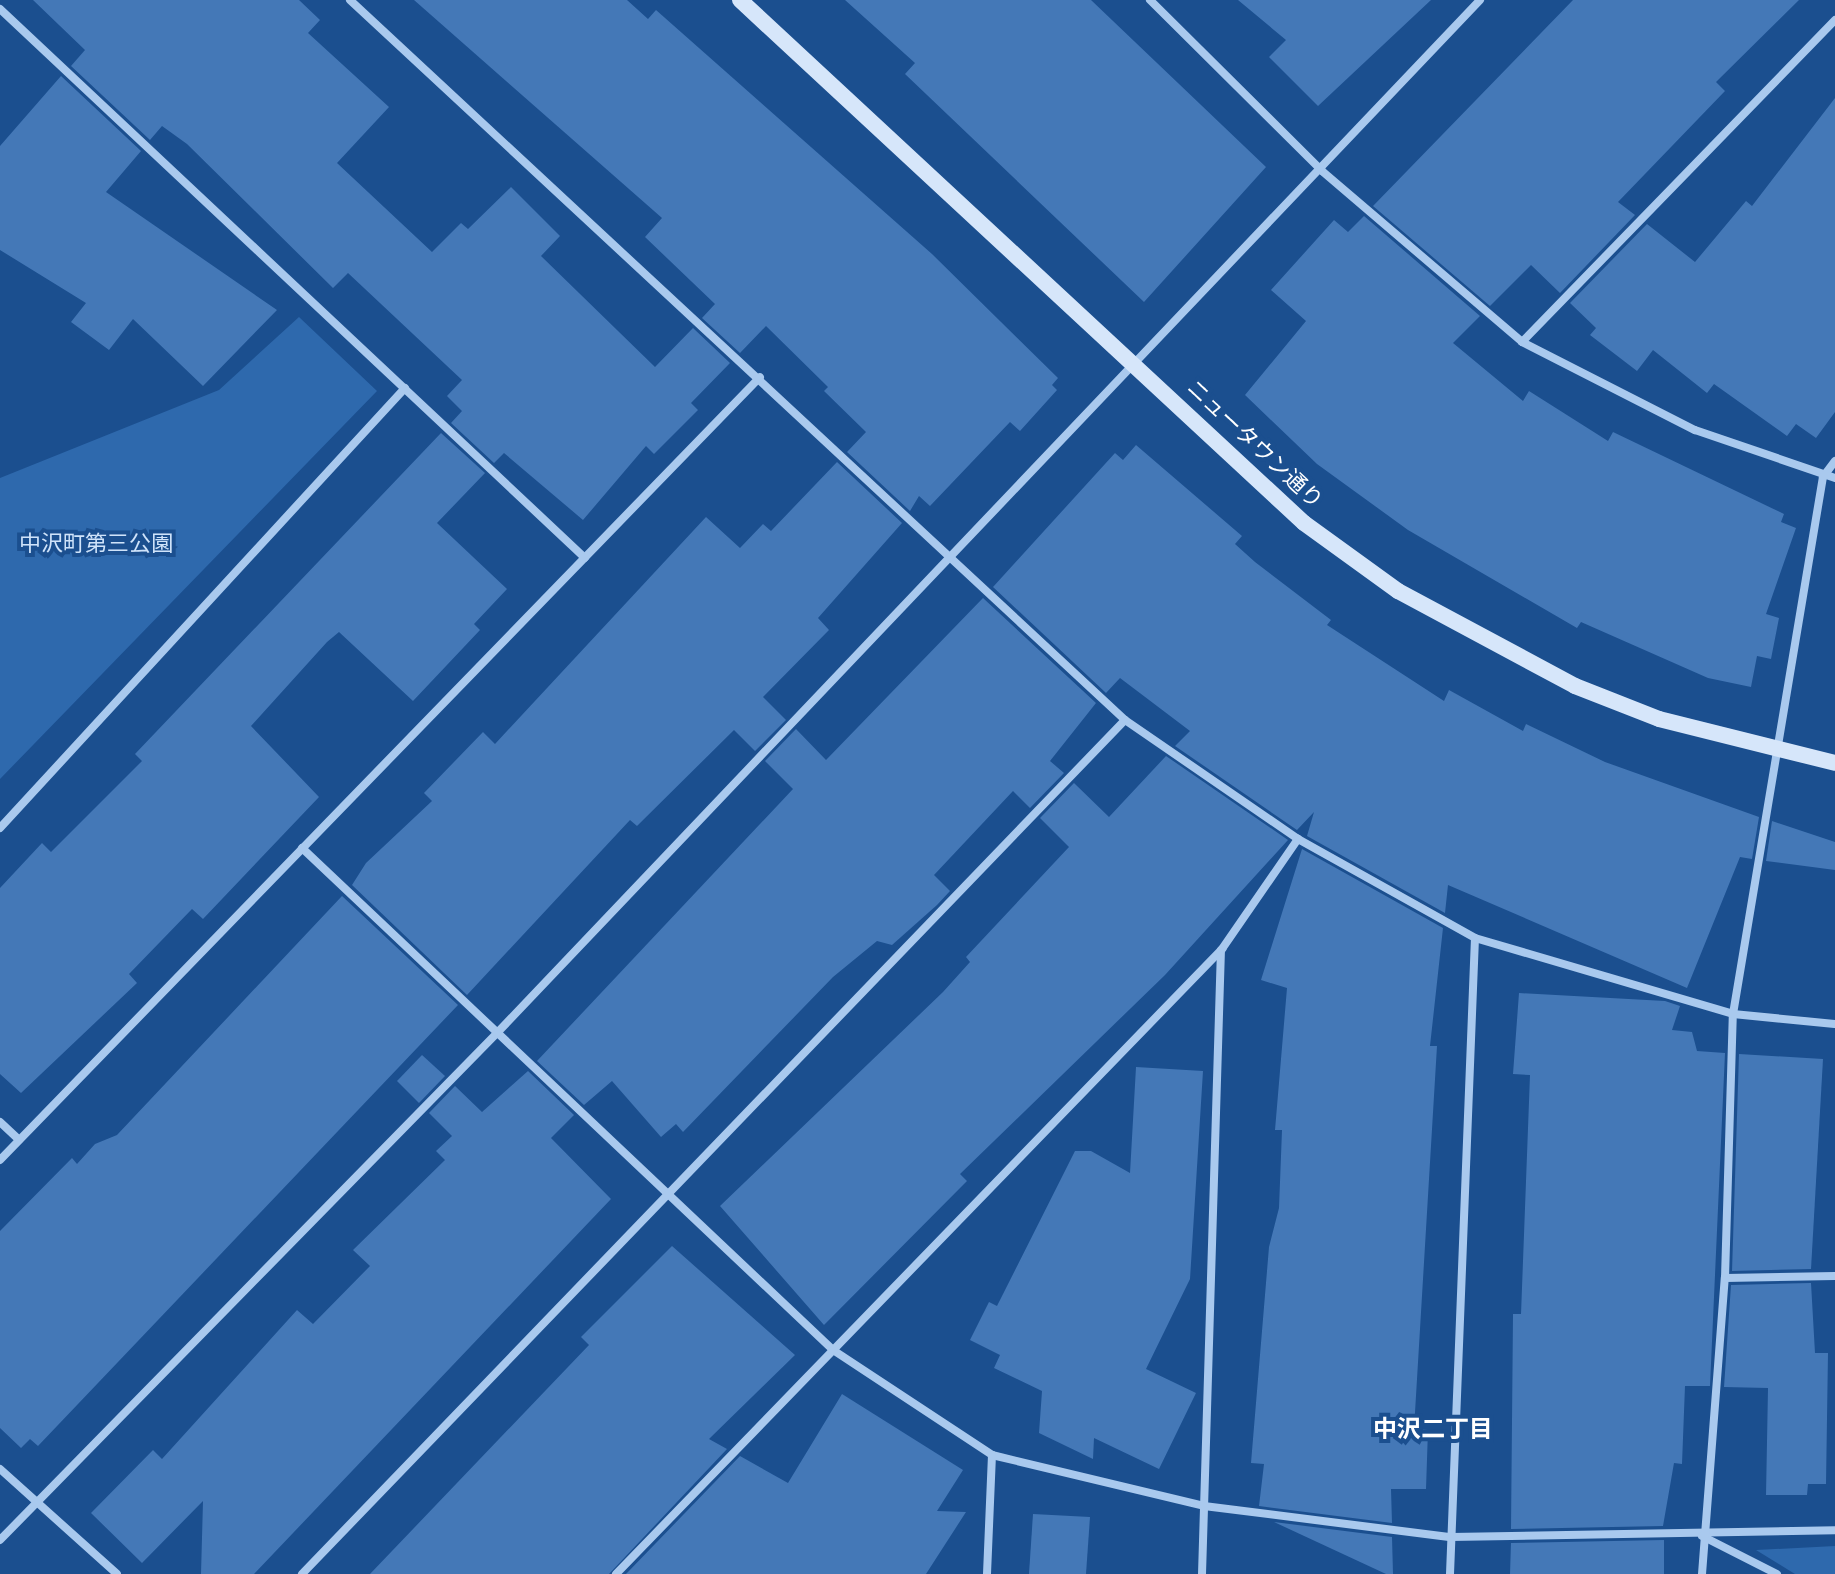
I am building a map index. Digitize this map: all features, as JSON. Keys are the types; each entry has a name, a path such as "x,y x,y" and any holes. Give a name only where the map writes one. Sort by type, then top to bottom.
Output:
{"street":[{"path":"350,0 760,377 1125,720 1298,839 1475,938 1733,1014 1835,1024"},
{"name":"ニュータウン通り","path":"740,0 1136,362 1304,523 1398,591 1575,686 1778,754 1835,763"},
{"path":"1150,0 1161,4 1322,171 1522,342 1695,430 1823,477 1835,478"},
{"path":"0,1540 497,1033 950,556 1322,171 1480,0"},
{"path":"0,9 585,558"},
{"path":"1522,342 1835,20"},
{"path":"0,1160 760,377"},
{"path":"0,828 405,388"},
{"path":"1702,1574 1702,1536 1725,1278 1733,1014 1823,477 1835,461"},
{"path":"302,1574 1125,720"},
{"path":"616,1574 1222,949 1298,839"},
{"path":"302,848 833,1350 992,1455 1204,1506 1451,1537 1702,1536 1835,1530"},
{"path":"1450,1574 1475,938"},
{"path":"1202,1574 1222,949"},
{"path":"0,1122 19,1140"},
{"path":"1725,1278 1835,1276"},
{"path":"987,1574 992,1455"},
{"path":"0,1469 117,1574"},
{"path":"1702,1536 1777,1574"}],"green space":[{"name":"中沢町第三公園","path":"299,317 377,391 0,779 0,478 219,390"},
{"path":"1835,1546 1835,1574 1795,1574 1756,1550"}],"building":[{"path":"33,0 299,0 320,20 308,33 389,107 337,163 432,252 461,223 468,229 511,187 560,236 541,256 655,367 693,328 730,363 691,403 698,410 654,454 646,446 583,520 504,453 494,463 451,423 462,411 447,396 462,380 348,273 333,288 187,144 162,126 150,140 71,66 85,50"},
{"path":"414,0 627,0 648,19 656,10 932,254 1058,378 1052,385 1057,390 1020,431 1010,422 930,506 919,496 910,511 847,452 866,432 824,391 828,387 766,326 740,353 702,318 715,304 645,237 662,218"},
{"path":"845,0 1091,0 1266,167 1144,302 905,74 915,63"},
{"path":"1238,0 1431,0 1318,106 1269,57 1286,40"},
{"path":"1573,0 1799,0 1716,82 1725,91 1618,202 1635,215 1560,293 1531,265 1490,306 1373,206"},
{"path":"61,76 141,151 106,192 277,310 203,386 133,319 109,350 71,322 86,303 0,250 0,146"},
{"path":"1835,98 1835,412 1816,438 1796,424 1787,436 1714,384 1707,393 1653,350 1637,371 1590,335 1596,328 1570,303 1647,224 1695,262 1746,201 1752,206"},
{"path":"1364,216 1480,316 1453,343 1523,401 1529,391 1608,441 1613,432 1784,514 1781,522 1796,528 1766,614 1779,618 1771,659 1757,656 1751,687 1708,678 1581,622 1577,628 1408,530 1317,464 1245,395 1306,321 1271,290 1334,220 1348,232"},
{"path":"441,433 485,473 437,523 507,589 474,624 480,630 413,701 339,632 327,642 251,726 319,797 203,919 192,909 129,974 137,983 21,1093 0,1074 0,888 42,843 51,852 142,761 135,754"},
{"path":"1136,445 1242,536 1235,544 1331,620 1327,625 1444,701 1449,690 1523,731 1526,724 1605,762 1759,817 1752,859 1740,857 1687,988 1448,885 1445,913 1307,836 1314,812 1297,830 1175,746 1190,731 1120,678 1106,693 993,587 1115,453 1123,460"},
{"path":"837,462 902,523 818,618 829,630 763,697 786,720 755,751 734,730 637,826 630,820 467,995 352,885 366,863 432,801 424,793 483,732 495,744 706,517 740,548 763,524 771,531"},
{"path":"983,598 1096,703 1050,761 1064,773 1030,808 1013,791 934,875 950,891 937,905 892,945 877,941 833,977 683,1132 676,1124 661,1137 612,1081 584,1105 537,1061 793,789 765,761 796,729 826,760"},
{"path":"1166,756 1288,840 1165,975 960,1174 967,1181 824,1325 720,1206 943,992 970,962 966,957 1069,847 1040,818 1074,783 1109,817"},
{"path":"1772,821 1835,842 1835,870 1766,861"},
{"path":"1302,849 1443,928 1430,1046 1437,1046 1414,1429 1428,1430 1426,1489 1391,1489 1392,1523 1259,1506 1264,1464 1251,1463 1269,1247 1279,1208 1282,1130 1275,1130 1287,988 1261,980"},
{"path":"342,896 458,1005 38,1446 30,1439 21,1448 0,1428 0,1231 72,1158 77,1164 95,1144 117,1135"},
{"path":"1519,993 1665,1001 1680,1006 1672,1030 1692,1032 1697,1051 1725,1053 1710,1386 1685,1386 1682,1464 1674,1463 1663,1526 1511,1529 1513,1314 1521,1314 1530,1075 1513,1074"},
{"path":"1739,1054 1823,1059 1811,1269 1732,1271"},
{"path":"422,1055 445,1076 419,1103 397,1081"},
{"path":"1136,1067 1203,1071 1190,1279 1146,1369 1196,1393 1159,1469 1094,1438 1093,1459 1039,1433 1042,1391 994,1368 1000,1355 970,1340 989,1302 997,1306 1075,1151 1091,1151 1130,1173"},
{"path":"528,1071 574,1115 551,1138 611,1199 254,1574 201,1574 203,1501 142,1563 91,1513 153,1450 162,1459 297,1310 313,1324 370,1266 353,1250 445,1160 436,1151 452,1136 429,1113 455,1086 482,1112"},
{"path":"672,1246 795,1355 709,1439 727,1449 609,1574 370,1574 589,1345 581,1337"},
{"path":"1811,1283 1815,1353 1828,1353 1826,1484 1808,1484 1807,1495 1766,1495 1768,1388 1724,1387 1731,1285"},
{"path":"842,1394 963,1470 937,1511 966,1512 926,1574 626,1574 740,1456 788,1483"},
{"path":"1033,1514 1090,1517 1086,1574 1029,1574"},
{"path":"1274,1522 1392,1537 1393,1574 1386,1574"},
{"path":"1664,1540 1664,1574 1510,1574 1511,1543"}],"district":[{"name":"中沢二丁目","path":"1433,1430"}]}
